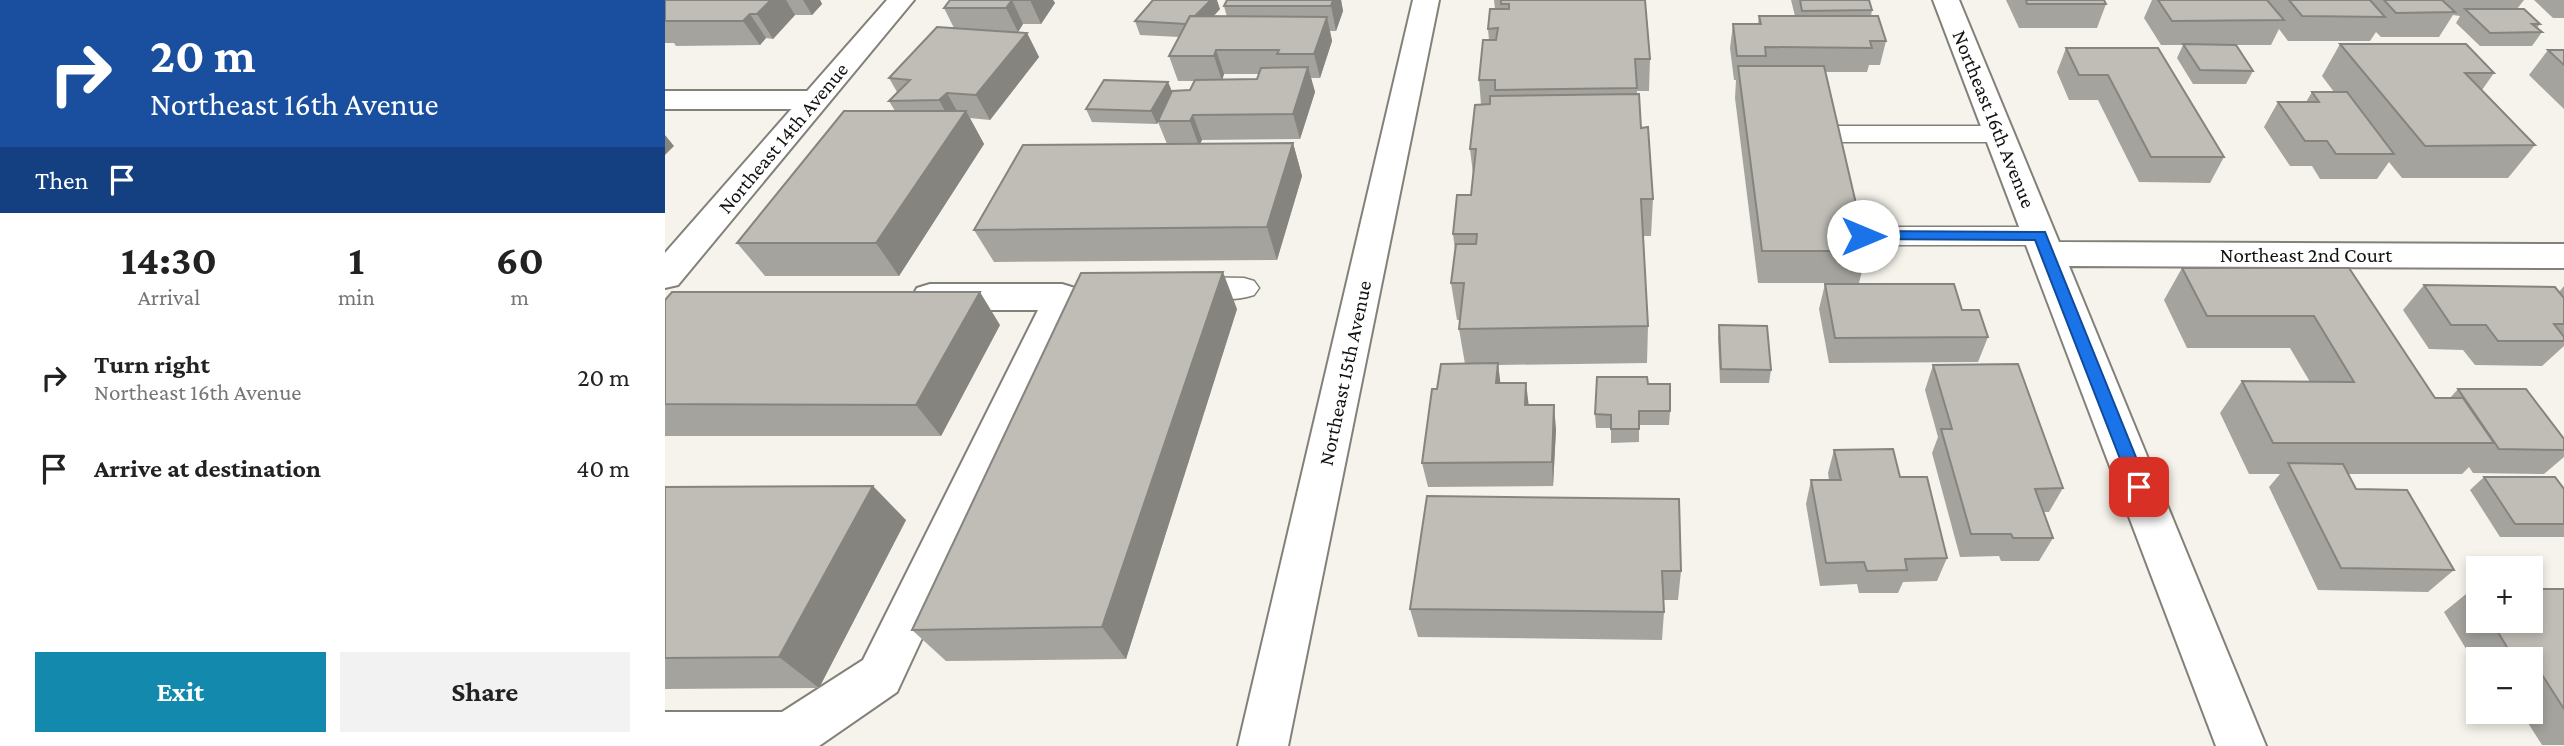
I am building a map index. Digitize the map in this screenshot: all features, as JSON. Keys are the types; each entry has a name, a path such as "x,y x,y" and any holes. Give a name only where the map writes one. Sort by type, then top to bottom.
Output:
{"street":[{"name":"Northeast 14th Avenue","path":"673,291 814,100 901,0"},
{"name":"Northeast 15th Avenue","path":"1263,746 1426,0"},
{"name":"Northeast 16th Avenue","path":"1946,0 2241,746"},
{"path":"665,100 814,100"},
{"name":"Northeast 2nd Court","path":"2044,245 2564,256"},
{"path":"665,737 789,737 880,676 1075,295 900,298"}],"lane":[{"path":"1839,134 2000,134"},
{"path":"1863,236 2044,245"},
{"path":"1165,287 1244,288"}],"building":[{"path":"666,0 771,0 757,14 750,14 743,21 665,21"},
{"path":"950,0 1012,0 1006,8 944,8"},
{"path":"1153,0 1211,0 1195,16 1190,16 1186,24 1135,21"},
{"path":"1227,0 1333,0 1331,6 1224,6"},
{"path":"1501,0 1645,0 1650,59 1635,59 1637,88 1495,90 1495,80 1479,80 1483,40 1496,40 1498,28 1488,29 1490,9 1509,9 1509,4 1501,4"},
{"path":"1800,0 1869,0 1872,10 1802,11"},
{"path":"2026,0 2104,0 2106,4 2027,4"},
{"path":"2158,0 2267,0 2284,20 2172,21"},
{"path":"2289,0 2370,0 2385,17 2302,16"},
{"path":"2384,0 2442,0 2455,12 2396,13"},
{"path":"2465,9 2524,9 2540,24 2532,24 2542,32 2490,33"},
{"path":"1190,16 1327,17 1314,54 1277,54 1279,50 1216,50 1214,56 1169,56"},
{"path":"1759,16 1878,16 1886,41 1870,41 1872,48 1765,47 1766,56 1737,56 1733,24 1761,24"},
{"path":"937,27 1027,33 976,95 947,93 939,100 889,101 910,80 889,78"},
{"path":"2183,44 2236,45 2253,71 2200,70"},
{"path":"2340,44 2466,44 2494,73 2465,73 2535,145 2425,146"},
{"path":"2066,48 2158,48 2224,157 2151,157 2108,75 2079,75"},
{"path":"2548,50 2564,50 2564,65"},
{"path":"1738,66 1824,66 1867,251 1762,251"},
{"path":"1308,67 1293,114 1193,115 1190,121 1158,121 1172,91 1190,90 1195,80 1257,79 1261,68"},
{"path":"1104,80 1168,82 1151,111 1086,109"},
{"path":"2312,92 2347,92 2394,154 2336,154 2327,141 2305,141 2278,102 2319,102"},
{"path":"1639,94 1641,128 1648,127 1653,199 1641,199 1648,326 1459,329 1464,283 1451,283 1456,244 1476,244 1477,234 1453,234 1457,195 1471,195 1476,149 1470,149 1475,105 1490,104 1490,96"},
{"path":"844,111 966,111 876,243 737,243"},
{"path":"1293,143 1267,227 974,230 1023,145"},
{"path":"2182,268 2349,268 2435,398 2463,398 2494,443 2273,443 2242,381 2354,382 2314,316 2207,316"},
{"path":"1223,272 1102,627 912,630 1081,273"},
{"path":"1825,284 1954,284 1962,310 1979,310 1988,337 1835,338"},
{"path":"2424,285 2555,287 2564,298 2564,324 2554,324 2564,341 2498,341 2486,325 2451,325"},
{"path":"672,292 980,292 916,405 665,404 665,300"},
{"path":"1719,325 1767,326 1771,370 1721,369"},
{"path":"1498,363 1496,383 1526,383 1525,405 1554,405 1552,462 1422,463 1432,389 1437,389 1441,364"},
{"path":"2018,364 2063,488 2035,489 2053,538 1971,534 1941,429 1952,429 1933,365"},
{"path":"1597,377 1647,377 1648,384 1670,384 1670,411 1639,411 1639,429 1611,429 1611,415 1595,414"},
{"path":"2458,389 2526,389 2564,439 2564,450 2499,449"},
{"path":"1893,449 1900,477 1927,477 1947,558 1905,559 1907,570 1867,571 1864,562 1826,563 1811,480 1841,480 1834,450"},
{"path":"2288,463 2343,464 2356,489 2407,490 2454,570 2341,568"},
{"path":"2484,477 2555,477 2564,489 2564,524 2515,524"},
{"path":"873,486 779,657 665,658 665,487"},
{"path":"1427,496 1679,499 1681,571 1662,571 1664,612 1410,609"},
{"path":"2543,589 2564,589 2564,709 2543,676 2543,647 2507,647 2498,633 2543,633"}],"route":[{"path":"1863,236 2041,236 2139,487"}]}
